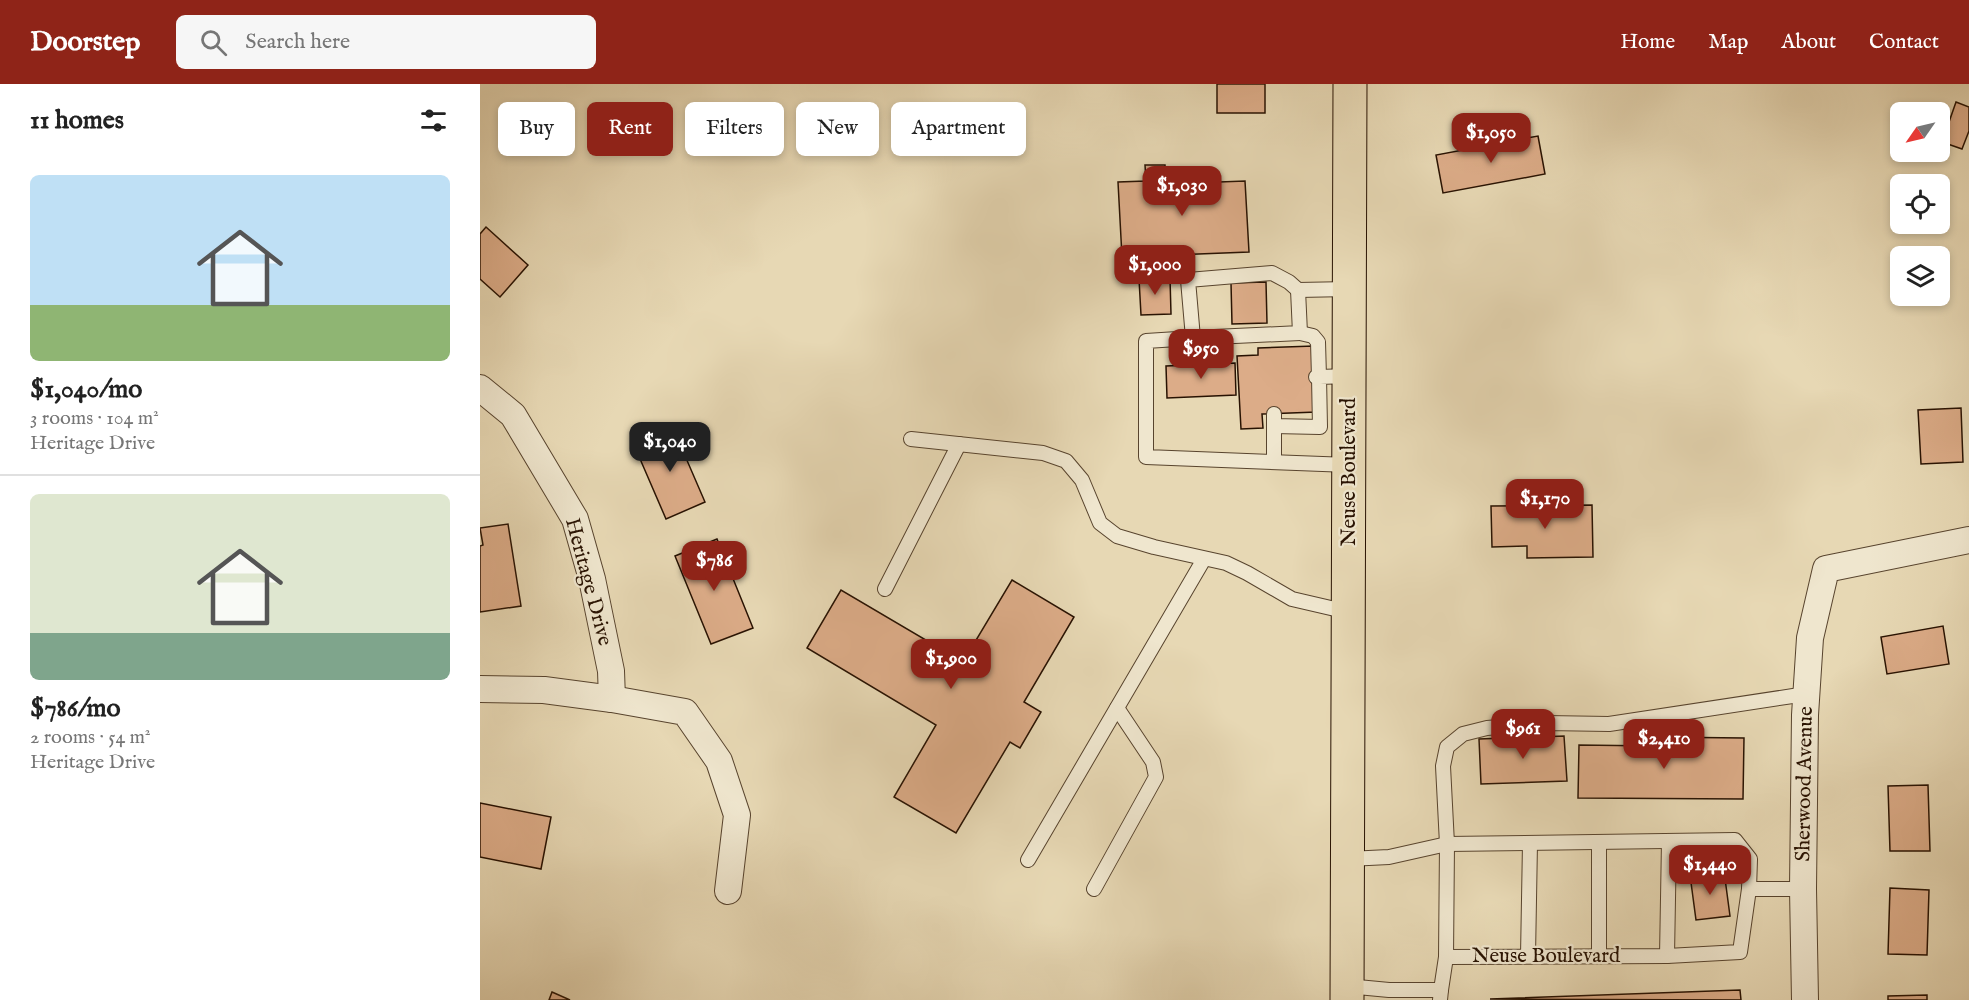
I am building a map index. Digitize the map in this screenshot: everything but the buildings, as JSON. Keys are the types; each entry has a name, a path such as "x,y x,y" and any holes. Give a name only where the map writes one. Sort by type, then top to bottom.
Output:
{"main road":[{"name":"Neuse Boulevard","path":"1347,993 1349,465 1328,377 1349,289 1350,84"}],"street":[{"name":"Heritage Drive","path":"480,388 513,415 575,519 592,579 611,671 612,699"},
{"name":"Sherwood Avenue","path":"1805,1000 1803,889 1806,694 1810,638 1826,569 1969,540"},
{"path":"480,689 544,690 685,712 719,761 737,815 728,891"}],"lane":[{"path":"1193,338 1188,280 1272,273 1298,290 1349,289"},
{"path":"1298,290 1300,333"},
{"path":"1274,462 1274,420 1320,427 1328,377 1318,342 1313,336 1300,333 1275,341 1193,338 1146,341 1146,457 1349,465"},
{"path":"910,439 1043,453 1066,461 1082,480 1100,523 1118,536 1154,547 1226,563 1292,598 1348,612"},
{"path":"885,589 959,444"},
{"path":"1028,860 1204,559"},
{"name":"Neuse Boulevard","path":"1749,889 1740,952 1667,956 1446,957 1443,766 1448,747 1463,734 1487,728 1546,723 1609,724 1806,694"},
{"path":"1094,889 1156,777 1153,762 1117,708"},
{"path":"1348,859 1389,857 1446,844 1735,840 1750,859 1749,889 1803,889"},
{"path":"1667,956 1669,841"},
{"path":"1599,842 1599,956"},
{"path":"1528,956 1530,843"},
{"path":"1347,993 1389,990 1440,995 1446,957"}]}
